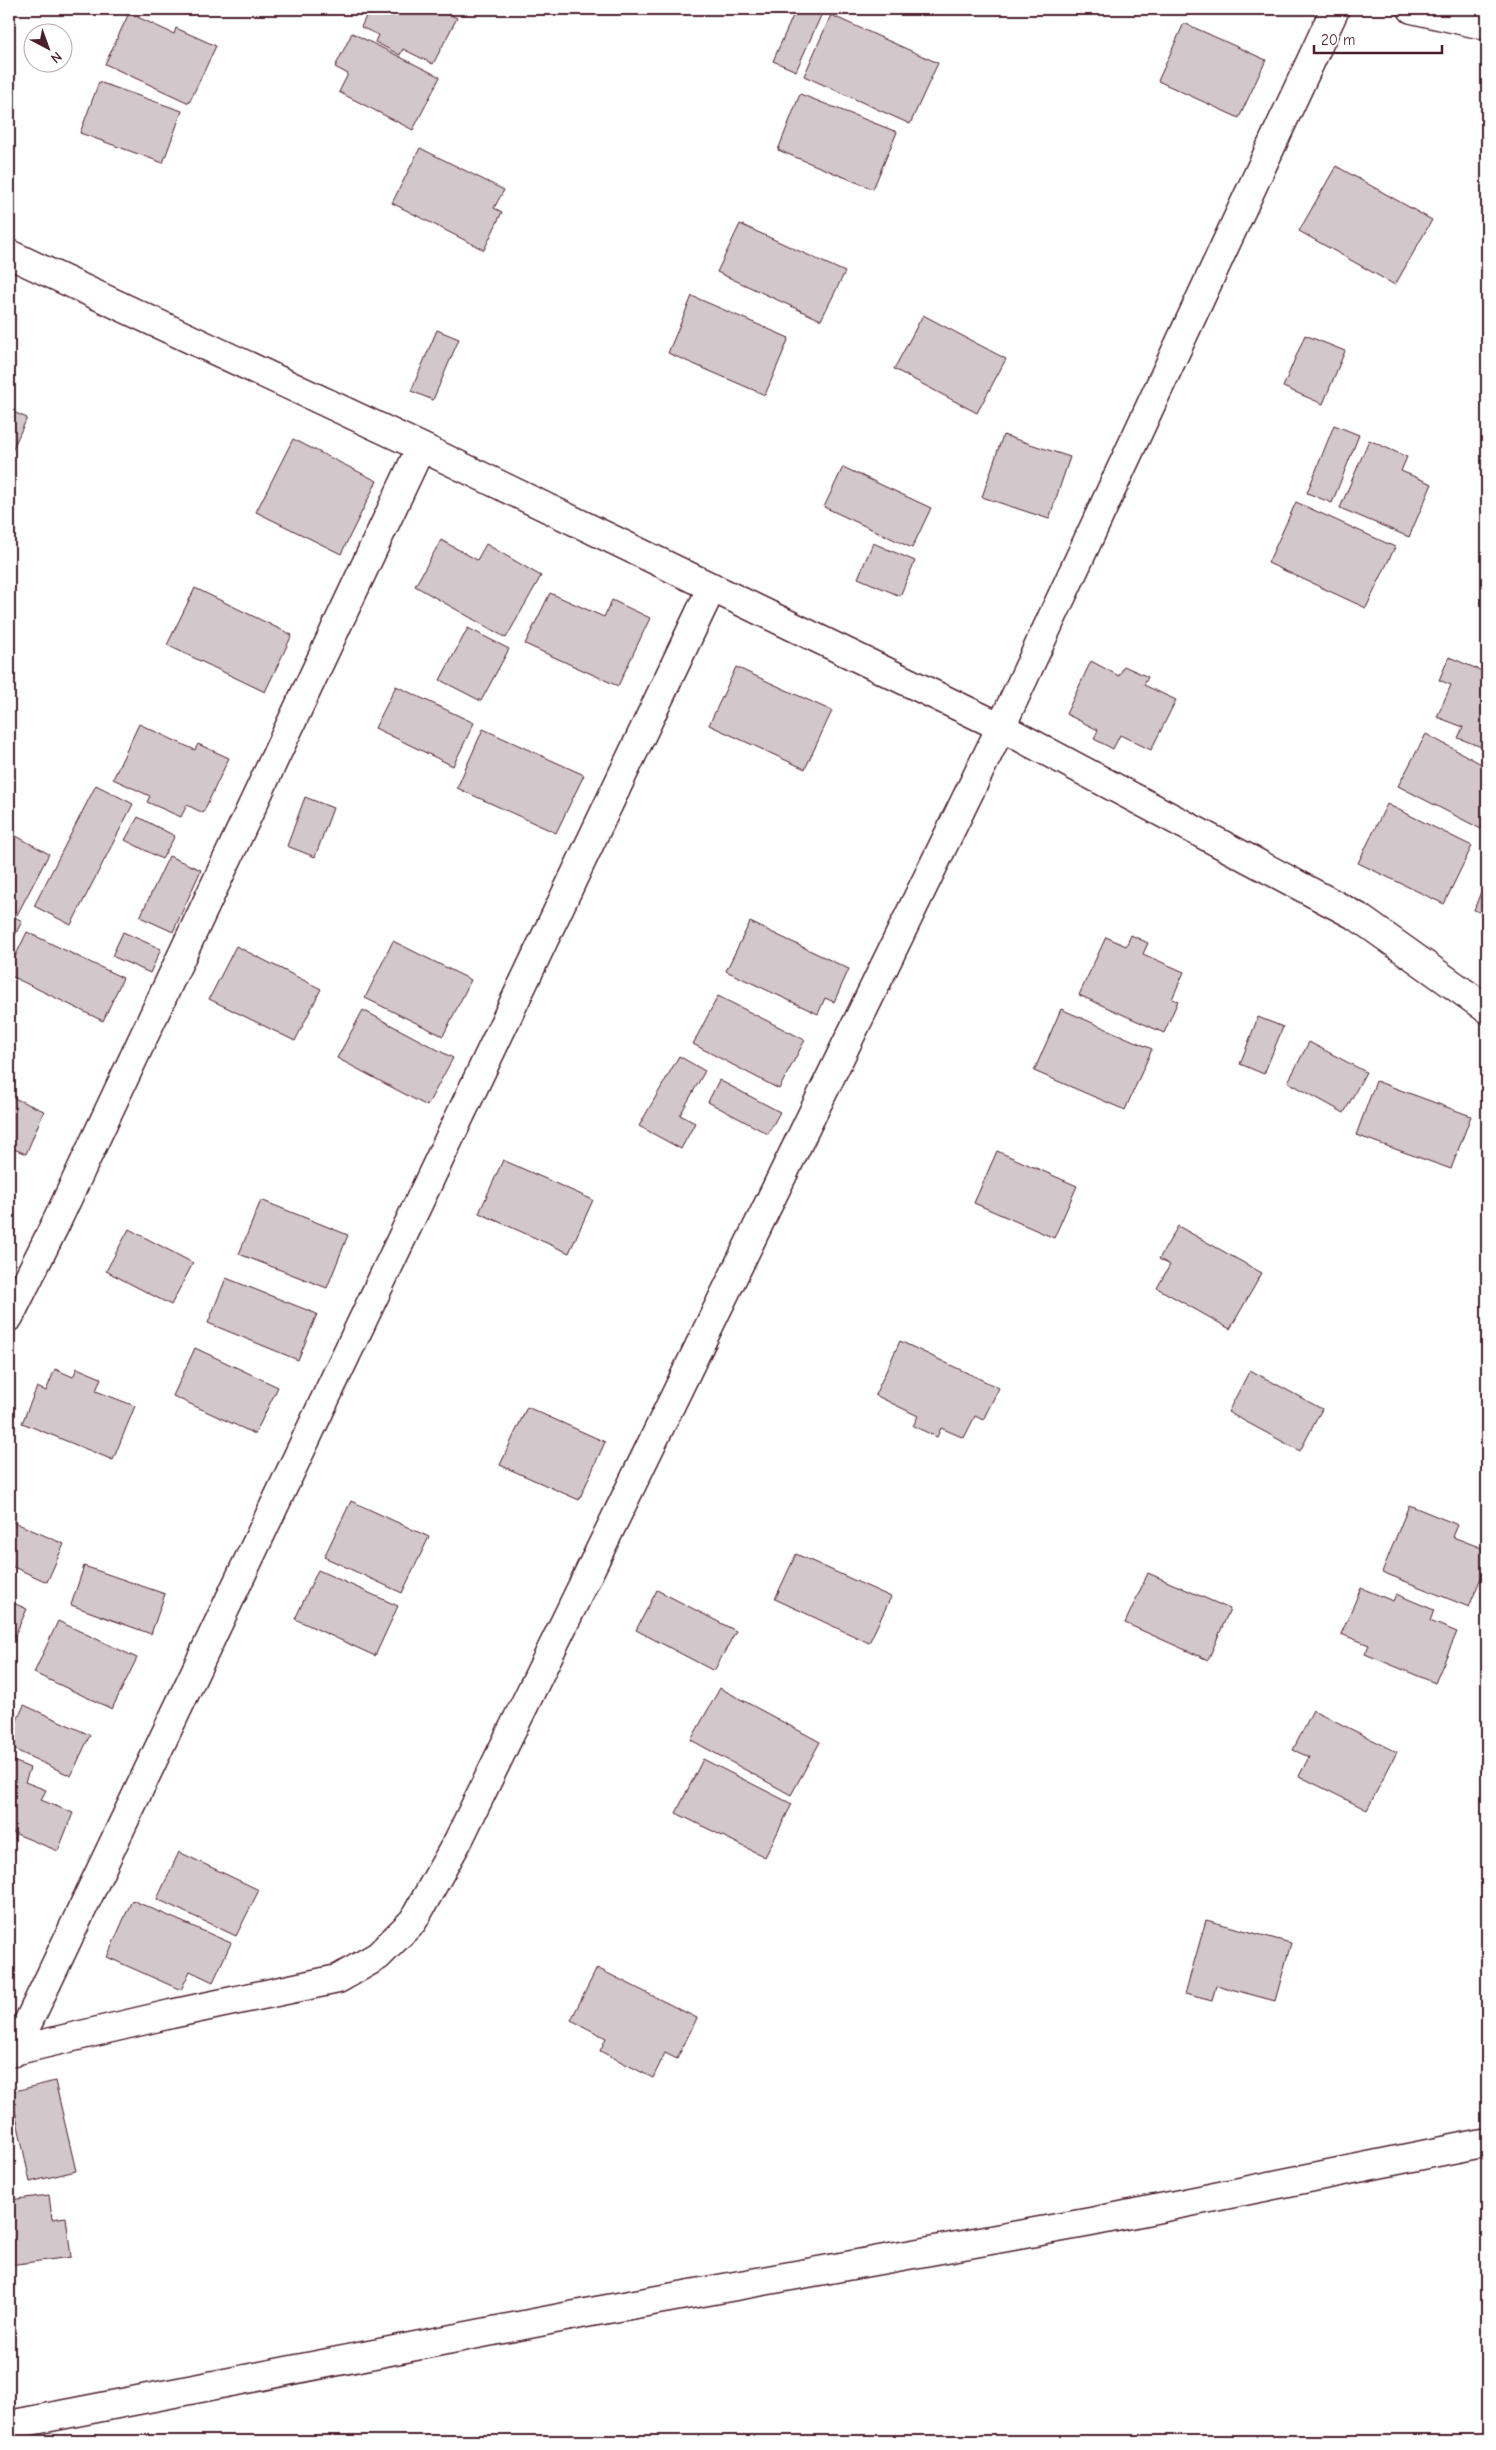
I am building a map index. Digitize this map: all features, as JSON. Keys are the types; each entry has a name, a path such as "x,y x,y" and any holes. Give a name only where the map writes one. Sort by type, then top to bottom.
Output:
{"street":[{"path":"12,2052 171,2014 338,1979 378,1956 413,1921 459,1839 1001,727 1335,9"},
{"path":"1412,9 1487,26"},
{"path":"9,254 421,447 1001,727 1358,917 1487,1009"},
{"path":"9,1318 56,1223 421,447"},
{"path":"12,2052 712,587"},
{"path":"9,2426 591,2312 1091,2222 1487,2142"}],"building":[{"path":"366,9 439,9 457,18 433,64 403,49 400,55 375,42 378,35 361,27 369,10"},
{"path":"796,9 824,9 796,71 773,61"},
{"path":"129,13 174,34 176,28 216,46 189,103 105,64"},
{"path":"831,15 938,63 910,124 804,76"},
{"path":"1184,23 1266,60 1239,118 1158,81"},
{"path":"352,33 440,77 413,130 339,92 348,74 335,67"},
{"path":"99,82 182,111 163,163 80,133"},
{"path":"800,94 897,132 873,189 778,150"},
{"path":"420,148 504,190 494,208 502,212 484,250 392,203"},
{"path":"1336,166 1432,220 1395,285 1299,231"},
{"path":"740,224 845,272 821,320 717,272"},
{"path":"692,296 789,338 765,395 668,353"},
{"path":"923,315 1006,359 977,413 894,369"},
{"path":"437,330 459,339 433,400 411,391"},
{"path":"1305,335 1345,351 1323,404 1283,387"},
{"path":"9,410 27,418 9,457"},
{"path":"1334,425 1359,435 1332,503 1307,493"},
{"path":"1003,435 1070,457 1049,519 982,497"},
{"path":"293,439 377,481 341,554 256,512"},
{"path":"1369,440 1407,457 1401,471 1432,484 1409,537 1340,508"},
{"path":"843,467 931,508 912,548 824,507"},
{"path":"1296,502 1395,547 1366,608 1268,563"},
{"path":"441,540 477,560 486,544 541,576 506,638 415,586"},
{"path":"873,543 915,561 900,596 858,578"},
{"path":"195,588 292,635 265,692 167,645"},
{"path":"550,593 604,617 612,600 650,618 618,686 525,644"},
{"path":"468,628 509,649 481,701 440,680"},
{"path":"1449,657 1487,673 1487,742 1484,748 1458,738 1463,727 1437,717 1451,685 1439,680"},
{"path":"1091,661 1119,676 1124,666 1148,677 1144,685 1176,700 1151,750 1120,735 1113,749 1094,739 1098,730 1066,714"},
{"path":"736,667 832,711 805,769 709,725"},
{"path":"396,686 474,723 453,766 375,728"},
{"path":"139,724 195,750 198,744 229,758 203,813 187,805 181,817 147,802 150,796 113,779"},
{"path":"483,729 584,775 556,833 457,788"},
{"path":"1426,734 1487,767 1487,817 1481,829 1398,786"},
{"path":"96,785 133,804 71,925 34,906"},
{"path":"305,797 333,808 315,857 287,846"},
{"path":"1387,804 1472,846 1444,904 1358,863"},
{"path":"138,817 175,836 162,859 125,840"},
{"path":"9,832 49,854 17,915 9,910"},
{"path":"169,856 201,870 173,932 140,917"},
{"path":"1487,876 1487,915 1474,910"},
{"path":"9,914 22,921 9,948"},
{"path":"750,922 849,969 834,1002 825,998 818,1014 726,971"},
{"path":"27,932 123,978 103,1021 9,975 9,969"},
{"path":"123,932 161,949 150,973 112,956"},
{"path":"1131,935 1148,943 1143,954 1184,972 1172,999 1178,1001 1164,1033 1079,995 1106,937 1126,946"},
{"path":"393,941 471,980 443,1036 365,998"},
{"path":"236,946 321,989 295,1041 209,999"},
{"path":"718,996 805,1040 779,1089 693,1044"},
{"path":"1061,1009 1152,1049 1125,1110 1034,1071"},
{"path":"363,1010 453,1058 427,1106 337,1058"},
{"path":"1258,1017 1283,1027 1264,1074 1240,1064"},
{"path":"1309,1042 1366,1072 1344,1113 1288,1082"},
{"path":"679,1056 705,1071 680,1115 695,1123 681,1149 639,1126"},
{"path":"719,1080 780,1112 768,1134 708,1102"},
{"path":"1376,1081 1471,1116 1451,1169 1356,1135"},
{"path":"9,1096 44,1111 26,1154 9,1147"},
{"path":"997,1151 1077,1186 1054,1238 974,1203"},
{"path":"503,1160 593,1200 569,1253 479,1213"},
{"path":"261,1200 348,1235 327,1288 239,1254"},
{"path":"1178,1226 1262,1273 1230,1329 1157,1288 1170,1265 1159,1259"},
{"path":"129,1229 193,1263 171,1305 106,1271"},
{"path":"226,1278 317,1314 298,1360 208,1323"},
{"path":"900,1341 999,1388 983,1420 975,1416 964,1438 941,1428 937,1437 913,1426 918,1416 875,1395"},
{"path":"195,1348 278,1387 255,1434 173,1396"},
{"path":"77,1368 101,1378 96,1391 135,1406 113,1460 22,1423 37,1387 46,1391 55,1369 73,1377"},
{"path":"1250,1370 1322,1409 1300,1451 1228,1412"},
{"path":"527,1407 605,1442 579,1500 500,1465"},
{"path":"351,1501 429,1537 402,1593 324,1557"},
{"path":"1409,1505 1458,1525 1453,1537 1487,1550 1487,1563 1469,1607 1382,1572"},
{"path":"9,1520 64,1544 47,1582 9,1565"},
{"path":"796,1554 891,1597 869,1643 775,1599"},
{"path":"84,1566 165,1594 151,1634 71,1605"},
{"path":"318,1570 398,1606 375,1656 295,1619"},
{"path":"1148,1573 1230,1609 1208,1660 1125,1623"},
{"path":"1361,1588 1393,1601 1396,1594 1434,1610 1430,1621 1457,1632 1435,1683 1365,1654 1369,1645 1341,1634"},
{"path":"657,1590 736,1631 714,1671 636,1630"},
{"path":"9,1601 27,1609 11,1644 9,1642"},
{"path":"58,1621 137,1658 112,1709 34,1673"},
{"path":"720,1688 820,1742 791,1795 691,1740"},
{"path":"24,1705 90,1735 71,1776 9,1747 9,1738"},
{"path":"1313,1710 1397,1752 1367,1810 1299,1776 1309,1757 1293,1750"},
{"path":"9,1759 30,1768 25,1782 46,1790 41,1800 73,1813 58,1851 9,1831"},
{"path":"703,1759 792,1804 765,1857 676,1813"},
{"path":"179,1852 259,1890 236,1936 157,1899"},
{"path":"132,1900 231,1943 213,1982 190,1971 181,1990 107,1957"},
{"path":"1206,1920 1291,1943 1275,2001 1216,1985 1212,2001 1185,1994"},
{"path":"597,1968 697,2018 677,2059 665,2053 653,2078 600,2051 606,2038 571,2020"},
{"path":"55,2081 76,2171 30,2182 11,2092"},
{"path":"49,2195 52,2219 66,2217 71,2257 9,2265 9,2200"}]}
